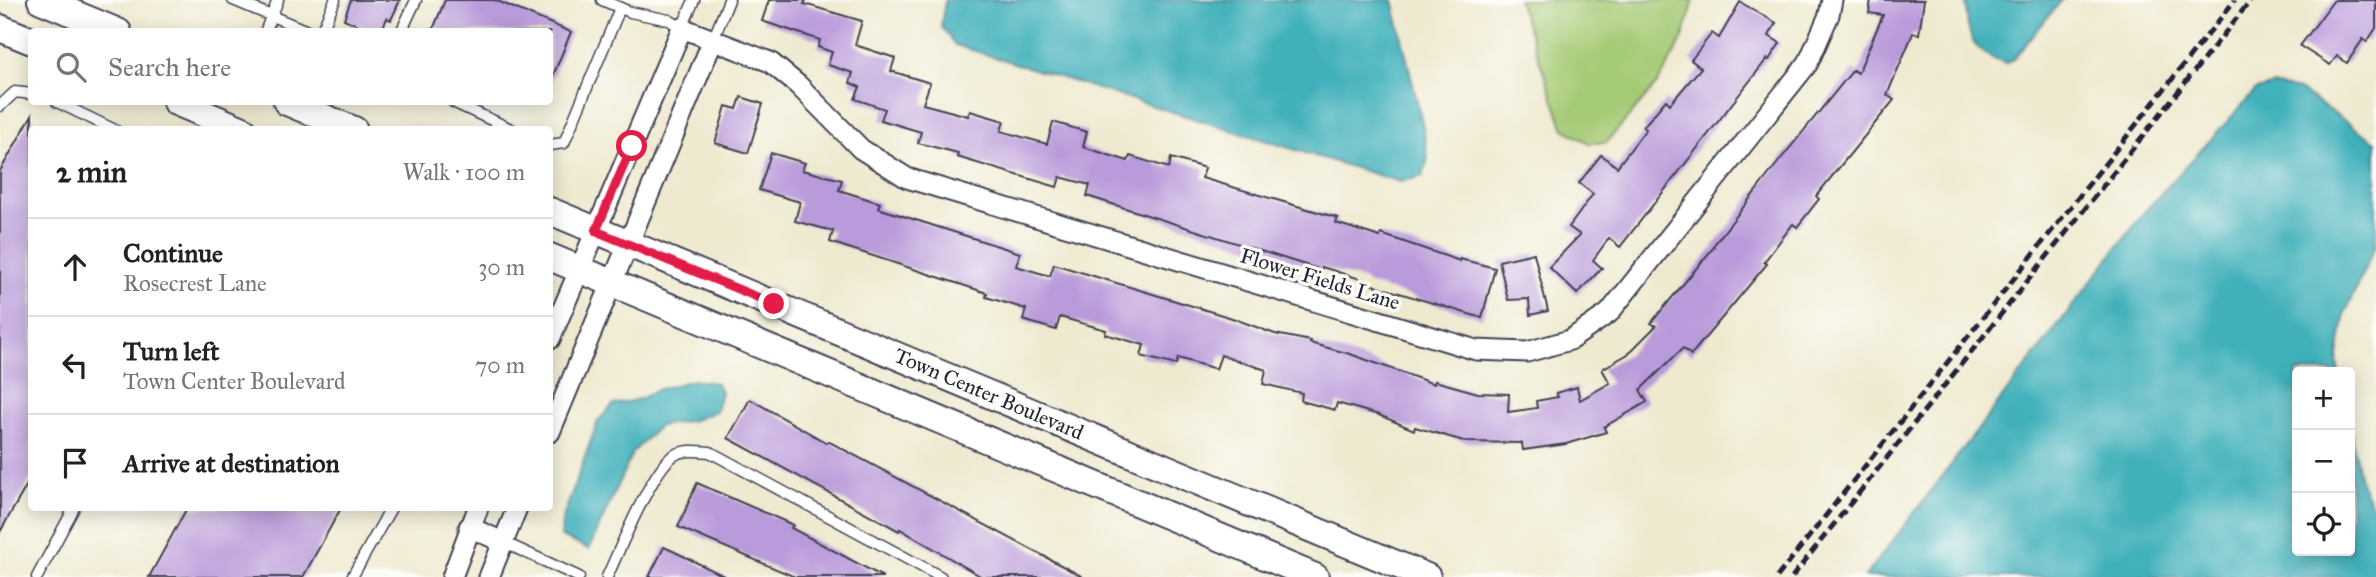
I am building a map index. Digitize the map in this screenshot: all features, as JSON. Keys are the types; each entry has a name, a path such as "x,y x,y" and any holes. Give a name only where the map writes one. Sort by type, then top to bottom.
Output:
{"main road":[{"path":"41,0 108,28"},
{"path":"0,28 28,39"},
{"path":"183,105 233,126"},
{"path":"294,105 344,126"},
{"name":"Town Center Boulevard","path":"553,212 1427,577"},
{"name":"Town Center Boulevard","path":"553,258 1315,577"}],"street":[{"name":"Flower Fields Lane","path":"682,28 770,62 798,85 861,149 907,178 1476,350 1527,352 1570,340 1609,313 1808,63 1829,15 1832,0"},
{"path":"553,333 682,28"},
{"path":"553,425 713,40"},
{"path":"452,577 477,511"},
{"path":"489,577 516,511"},
{"path":"469,527 503,542"}],"lane":[{"path":"233,0 300,28"},
{"path":"266,28 278,0"},
{"path":"323,28 335,0"},
{"path":"403,28 416,0"},
{"path":"602,0 620,8 669,20 682,28 694,0"},
{"path":"713,40 729,0"},
{"path":"553,145 564,143 620,8"},
{"path":"0,106 15,92 28,94"},
{"path":"63,105 108,126"},
{"path":"459,105 504,126"},
{"path":"607,577 657,471 673,456 692,450 710,452 941,577"},
{"path":"37,577 72,511"},
{"path":"352,577 389,511"},
{"path":"503,542 579,577"}],"green space":[{"path":"1518,0 1694,0 1683,38 1658,83 1606,143 1589,143 1564,129"}],"water":[{"path":"945,0 1393,0 1423,127 1428,158 1423,176 1400,182 955,45 941,26"},
{"path":"1966,0 2062,0 2006,64 1985,54 1973,41"},
{"path":"2272,85 2299,90 2376,142 2376,244 2345,313 2338,367 2292,367 2292,556 2355,556 2355,454 2360,480 2376,514 2376,577 1865,577 2146,210 2256,90"},
{"path":"693,380 717,383 721,392 716,411 694,420 659,426 633,452 589,549 561,537 562,520 598,421 613,405 640,399 656,390"}],"building":[{"path":"351,0 400,0 391,20 387,18 383,28 365,28 344,19"},
{"path":"445,0 495,0 571,32 553,76 553,28 434,28"},
{"path":"769,0 806,0 804,4 862,21 855,45 895,58 891,71 930,83 923,104 968,116 970,111 1004,121 1001,131 1047,144 1053,122 1087,132 1083,147 1128,161 1130,156 1169,168 1171,158 1205,168 1202,178 1338,218 1336,223 1380,237 1381,234 1460,261 1495,268 1482,318 1087,196 1090,185 1060,177 1057,187 957,157 958,153 918,143 921,132 881,120 885,109 855,99 860,87 850,83 853,73 828,65 832,52 818,47 820,40 762,21"},
{"path":"1871,0 1924,0 1919,34 1913,33 1887,95 1894,100 1816,196 1819,199 1797,227 1793,224 1764,262 1767,264 1691,355 1683,348 1640,390 1647,402 1604,427 1606,432 1566,444 1523,450 1522,443 1467,442 1415,427 1414,430 1379,415 1337,403 1335,410 1301,401 1302,393 1263,384 1266,370 1221,355 1216,369 1178,358 1176,365 1141,356 1144,345 1105,334 1106,330 1060,317 1056,330 1023,320 1026,309 986,297 987,293 830,242 833,231 795,221 800,202 759,190 771,153 805,163 802,170 842,180 839,190 880,203 878,208 1020,253 1016,266 1050,276 1054,264 1232,318 1275,334 1311,341 1310,343 1350,354 1434,384 1435,381 1478,393 1509,394 1508,412 1537,408 1536,401 1558,397 1556,393 1577,387 1580,400 1610,383 1602,369 1628,354 1656,326 1651,323 1714,247 1780,160 1853,70 1858,73 1883,15 1869,13"},
{"path":"2334,0 2376,0 2376,28 2367,42 2363,39 2347,63 2337,56 2330,65 2300,46"},
{"path":"1740,2 1776,23 1769,36 1780,43 1620,247 1609,238 1593,260 1602,268 1577,294 1549,267 1580,235 1569,227 1593,194 1579,183 1601,155 1617,167 1646,129 1643,127 1666,100 1670,104 1701,68 1691,60 1712,33 1719,38"},
{"path":"741,97 763,104 748,153 715,143 726,106 737,109"},
{"path":"32,115 32,126 28,126 28,483 0,532 0,171"},
{"path":"1534,253 1548,311 1530,315 1529,299 1508,300 1499,261"},
{"path":"750,399 827,443 828,441 1083,577 982,577 900,529 899,531 728,438"},
{"path":"697,483 793,525 791,528 883,577 795,577 678,527"},
{"path":"185,511 339,511 303,577 149,577"},
{"path":"664,547 675,552 726,577 649,577"}],"railway":[{"path":"1777,577 2235,0"},
{"path":"1792,577 2251,0"}],"route":[{"path":"632,146 596,231 774,304"}]}
